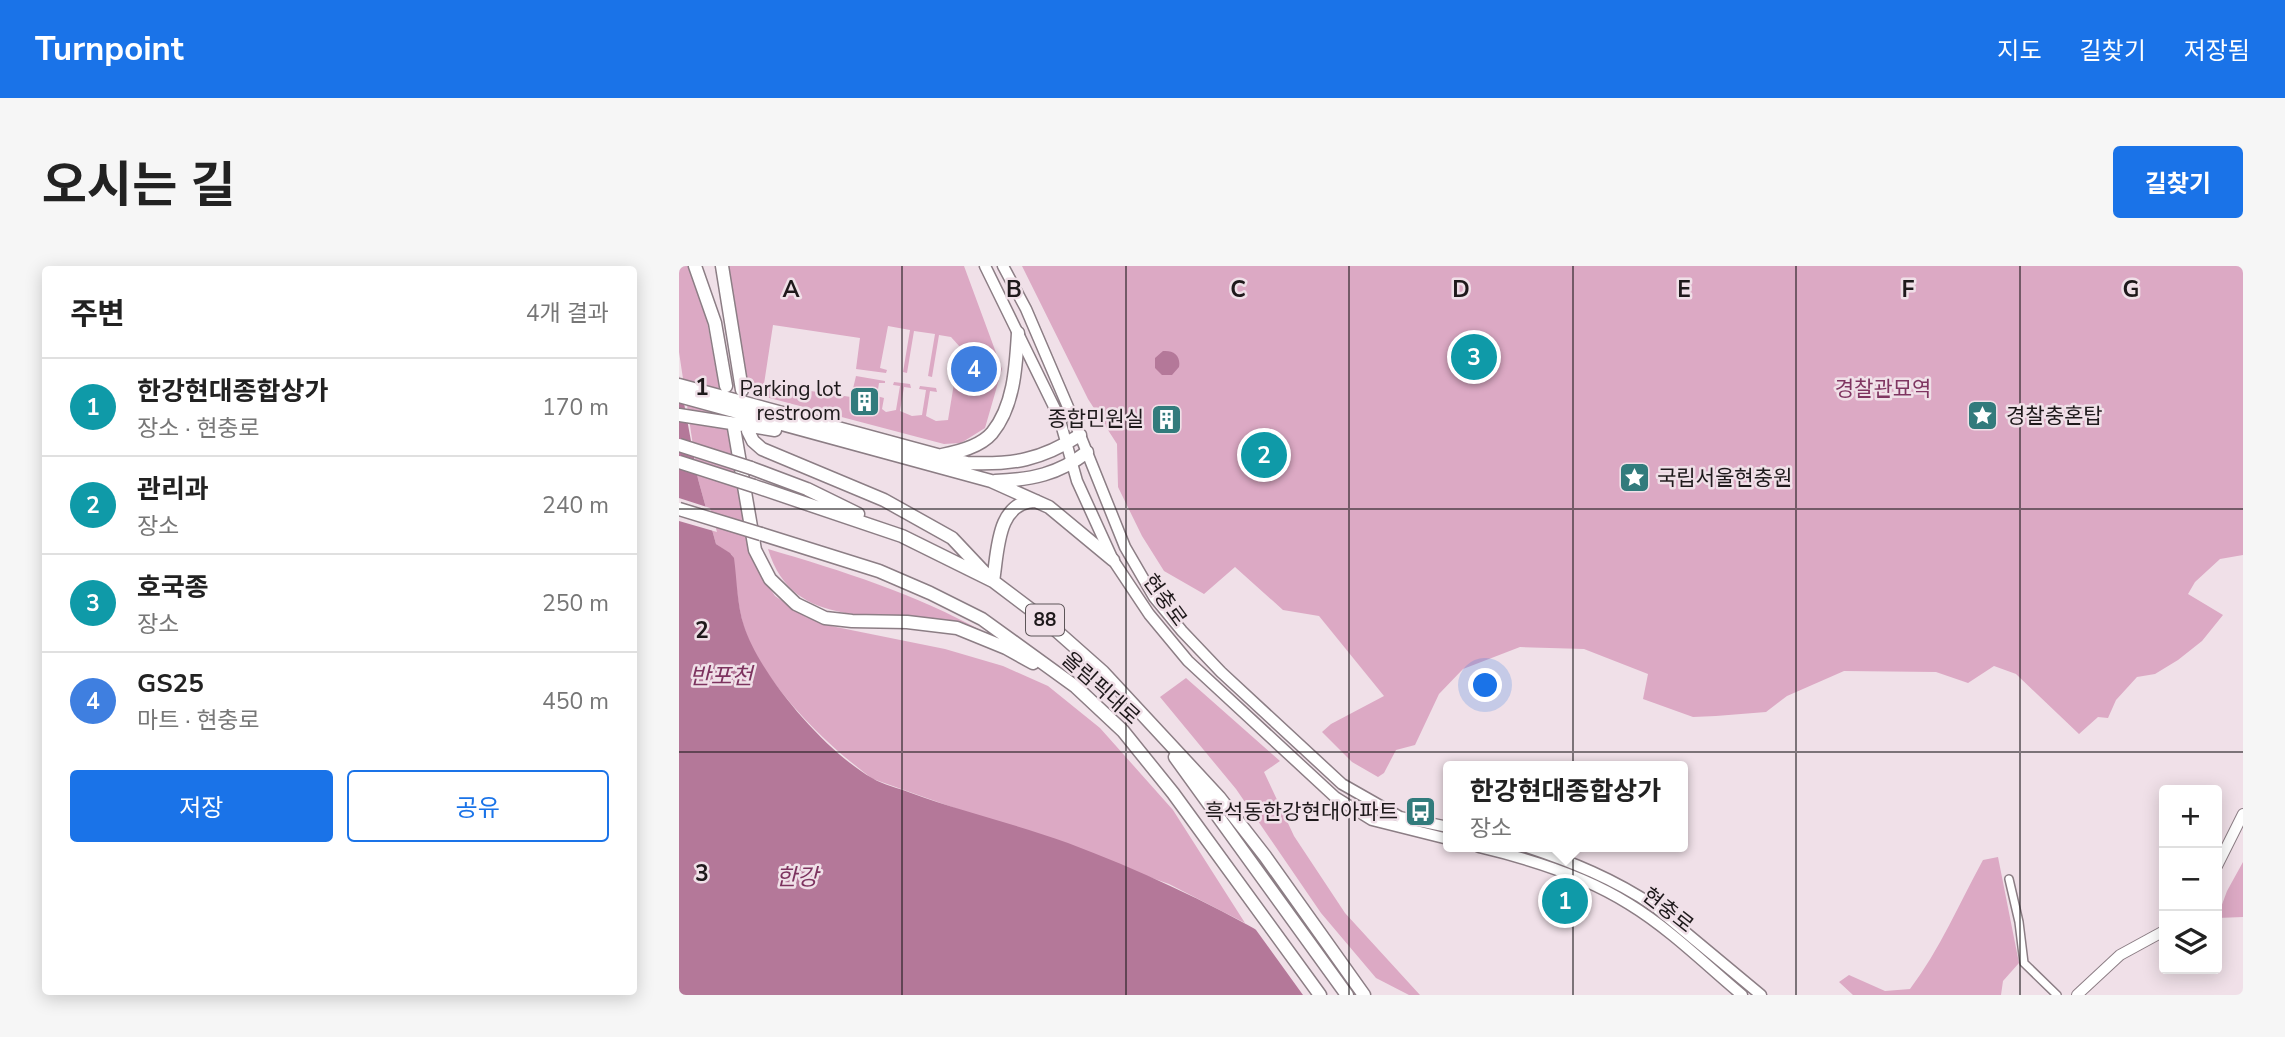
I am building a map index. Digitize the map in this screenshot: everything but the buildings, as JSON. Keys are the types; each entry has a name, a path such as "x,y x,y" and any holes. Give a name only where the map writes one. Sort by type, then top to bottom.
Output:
{"highway":[{"path":"695,266 715,323 726,386"},
{"path":"722,266 742,390"},
{"path":"940,456 963,450 991,435 1006,407 1014,382 1018,333"},
{"path":"679,384 707,398 827,437 991,481 1056,512 1113,560"},
{"path":"679,396 707,398 967,463 1016,463 1055,451 1080,435"},
{"path":"679,415 729,425 827,437"},
{"path":"729,425 755,550 770,579 796,604 825,618 907,622 957,628 1006,648 1076,687"},
{"path":"748,431 753,441 762,449 884,500 952,538 993,581"},
{"name":"올림픽대로","path":"679,445 807,489 993,581 1053,627 1146,716 1219,797 1265,856 1364,995"},
{"path":"991,481 1032,479 1072,464 1087,452"},
{"name":"올림픽대로","path":"679,463 754,485 902,536"},
{"path":"993,581 1000,530 1018,505 1036,501"},
{"name":"올림픽대로","path":"679,509 879,571 930,593 982,619 1076,687 1123,731 1173,793 1320,995"},
{"name":"올림픽대로","path":"1146,716 1347,995"}],"main road":[{"name":"현충로","path":"985,266 1059,417 1072,464 1113,560 1149,614 1188,661 1335,797 1372,820 1443,838"},
{"name":"현충로","path":"1003,266 1026,309 1134,564 1154,597 1189,639 1260,710 1342,784 1400,817 1443,826"},
{"name":"현충로","path":"1503,852 1581,879 1628,903 1742,995"},
{"name":"현충로","path":"1542,852 1584,866 1636,893 1761,995"}],"street":[{"path":"2222,856 2243,814"},
{"path":"2009,879 2019,922 2024,963 2057,995"},
{"path":"2077,995 2120,956 2159,934"}],"green space":[{"path":"679,266 690,266 707,321 748,544 759,571 775,596 806,617 831,626 945,649 1003,666 1048,686 1100,728 1173,810 1245,923 1169,884 873,779 836,749 797,710 779,689 751,645 741,616 732,555 716,544 698,479 679,352"},
{"path":"728,266 964,266 1002,369 985,428 961,443 944,444 754,394 749,389","holes":["773,325 860,338 856,369 886,373 887,370 880,368 888,326 910,330 903,372 907,373 914,331 935,334 928,376 932,377 939,335 951,337 960,347 948,420 936,421 926,416 930,391 937,392 936,388 920,386 919,389 926,390 922,415 912,416 900,411 904,387 911,388 910,384 894,382 893,385 900,386 896,410 886,412 882,409 884,398 877,396 879,383 885,381 856,376 851,397 764,384"]},
{"name":"국립서울현충원","path":"1022,266 2243,266 2243,555 2220,559 2195,582 2188,594 2223,615 2202,641 2155,674 2137,677 2116,700 2108,718 2098,717 2079,734 2016,674 1994,666 1968,683 1936,672 1844,671 1787,696 1766,712 1693,717 1643,699 1648,674 1584,649 1520,647 1463,669 1439,694 1415,745 1396,750 1384,773 1378,777 1352,762 1322,732 1331,724 1384,696 1319,616 1283,610 1235,567 1204,594 1164,571 1142,536 1118,487 1117,444 1088,399"},
{"path":"768,549 878,584 932,606 984,632 948,621 869,616 819,606 797,594 780,576"},
{"path":"1186,678 1280,761 1264,772 1294,836 1345,913 1420,995 1409,995 1376,978 1321,913 1236,789 1160,697"},
{"path":"1998,857 2019,963 2003,981 2001,995 1853,995 1839,982 1849,975 1885,991 1910,989 1940,942 1983,860"},
{"path":"2243,862 2243,917 2222,918 2222,904"}],"water":[{"path":"1163,351 1178,357 1179,367 1172,375 1162,375 1155,368 1155,358"},
{"name":"한강","path":"679,376 698,479 716,544 734,558 740,610 752,646 779,689 835,750 881,783 1068,843 1145,874 1257,930 1364,995 679,995"}],"pier":[{"path":"679,498 710,508 717,532 679,521"},
{"path":"1251,923 1322,963 1367,995 1303,995"}],"place":[{"name":"호국종","path":"1474,357"},
{"name":"GS25","path":"974,369"},
{"name":"Parking lot restroom","path":"864,401"},
{"name":"경찰충혼탑","path":"1983,416"},
{"name":"종합민원실","path":"1167,419"},
{"name":"관리과","path":"1264,455"},
{"name":"국립서울현충원","path":"1634,478"},
{"name":"흑석동한강현대아파트","path":"1421,812"},
{"name":"한강현대종합상가","path":"1565,901"}],"park label":[{"name":"경찰관묘역","path":"1883,389"}],"water label":[{"name":"반포천","path":"721,676"}]}
